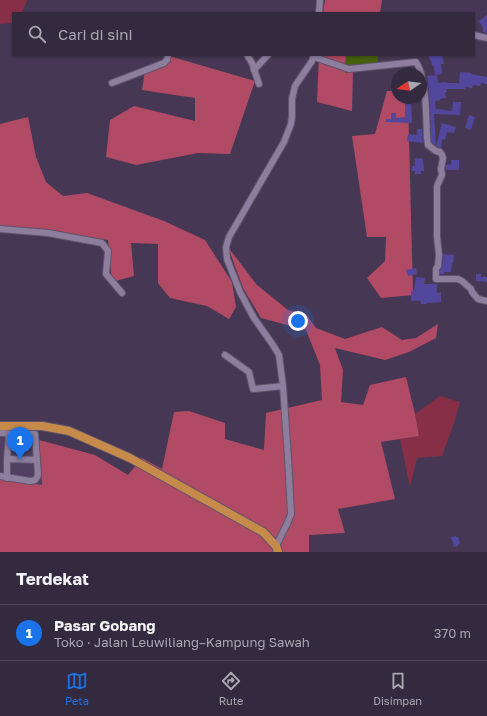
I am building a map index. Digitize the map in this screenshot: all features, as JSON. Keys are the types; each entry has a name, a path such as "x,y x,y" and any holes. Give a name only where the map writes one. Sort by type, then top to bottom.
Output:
{"main road":[{"path":"0,426 42,426 69,431 130,458 263,532 277,549"}],"street":[{"path":"319,12 320,0"},
{"path":"475,35 487,38"},
{"path":"112,83 164,64 168,56"},
{"path":"248,56 252,64 258,84"},
{"path":"254,70 267,56"},
{"path":"277,549 291,514 283,386 278,355 273,345 254,318 240,292 229,266 226,247 229,237 284,142 291,124 292,99 295,86 314,56 349,68 416,62"},
{"path":"416,62 419,56"},
{"path":"416,62 420,66 424,82 426,138 428,144 436,151 440,152 443,158 441,169 442,175 437,186 437,237 440,255 436,269 436,279 458,279 471,289 478,299 487,301"},
{"path":"0,229 48,233 102,243 108,250 106,274 122,293"},
{"path":"225,355 249,372 254,389 283,386"},
{"path":"0,433 35,434 38,475 34,481 0,476"},
{"path":"7,478 9,434"},
{"path":"8,459 37,460"}],"shaded area":[{"path":"0,0 27,0 22,12 12,12 12,23 0,24"},
{"path":"325,0 382,0 380,12 323,12"},
{"path":"169,56 255,81 230,154 198,153 136,165 106,157 110,120 134,106 195,121 195,98 142,90 145,70"},
{"path":"319,56 346,56 345,72 353,71 352,111 317,102"},
{"path":"346,56 378,56 378,67 345,73"},
{"path":"387,91 391,91 391,104 408,104 413,295 381,298 367,278 385,261 386,237 367,237 352,136 375,134"},
{"path":"28,117 36,157 46,182 63,196 87,193 164,221 205,240 232,282 236,307 229,319 207,306 170,298 158,283 158,244 131,243 134,276 112,282 108,240 53,233 0,231 0,124"},
{"path":"228,247 257,285 288,310 306,314 316,328 345,339 382,327 402,340 416,338 438,324 436,338 409,352 385,360 335,348 343,370 341,402 363,405 370,385 406,377 419,436 381,442 395,499 338,509 345,533 309,535 309,552 0,552 0,479 42,485 39,440 95,455 128,475 142,458 162,469 174,412 189,411 225,423 225,439 264,450 266,413 322,400 320,365 306,330 261,318 243,288"},
{"path":"440,396 460,402 454,423 442,456 417,458 410,487 400,439 419,436 415,414"},
{"path":"0,422 38,422 42,485 0,479"}],"building":[{"path":"487,15 487,33 483,32 483,28 479,21"},
{"path":"429,56 442,56 444,64 441,64 442,74 435,75 433,65 432,66"},
{"path":"460,72 487,77 487,84 481,83 480,86 473,85 472,88 465,87 465,89 446,89 446,98 435,101 436,109 452,111 453,102 461,102 460,115 434,114 436,145 432,143 431,138 427,76 437,75 438,83 459,83"},
{"path":"405,104 411,104 412,123 386,122 386,119 391,119 391,113 396,113 396,118 405,117"},
{"path":"469,115 475,117 471,130 465,128"},
{"path":"442,123 456,127 454,133 447,132 445,140 442,139 441,148 436,146"},
{"path":"417,129 422,129 423,143 407,141 408,134 417,135"},
{"path":"415,158 423,159 424,171 421,171 421,174 415,174 415,171 412,171 412,166 415,166"},
{"path":"451,160 459,160 459,170 446,170 446,165 451,164"},
{"path":"443,254 454,255 453,263 451,272 444,272 444,274 440,274 442,266"},
{"path":"416,268 417,274 408,276 406,270"},
{"path":"476,274 481,274 481,277 487,277 487,282 476,281"},
{"path":"416,277 425,278 424,284 437,284 437,293 441,292 441,302 421,304 421,301 411,301 411,291 414,290"},
{"path":"451,537 458,537 460,544 454,547"}],"place":[{"name":"Pasar Gobang","path":"20,460"}]}
